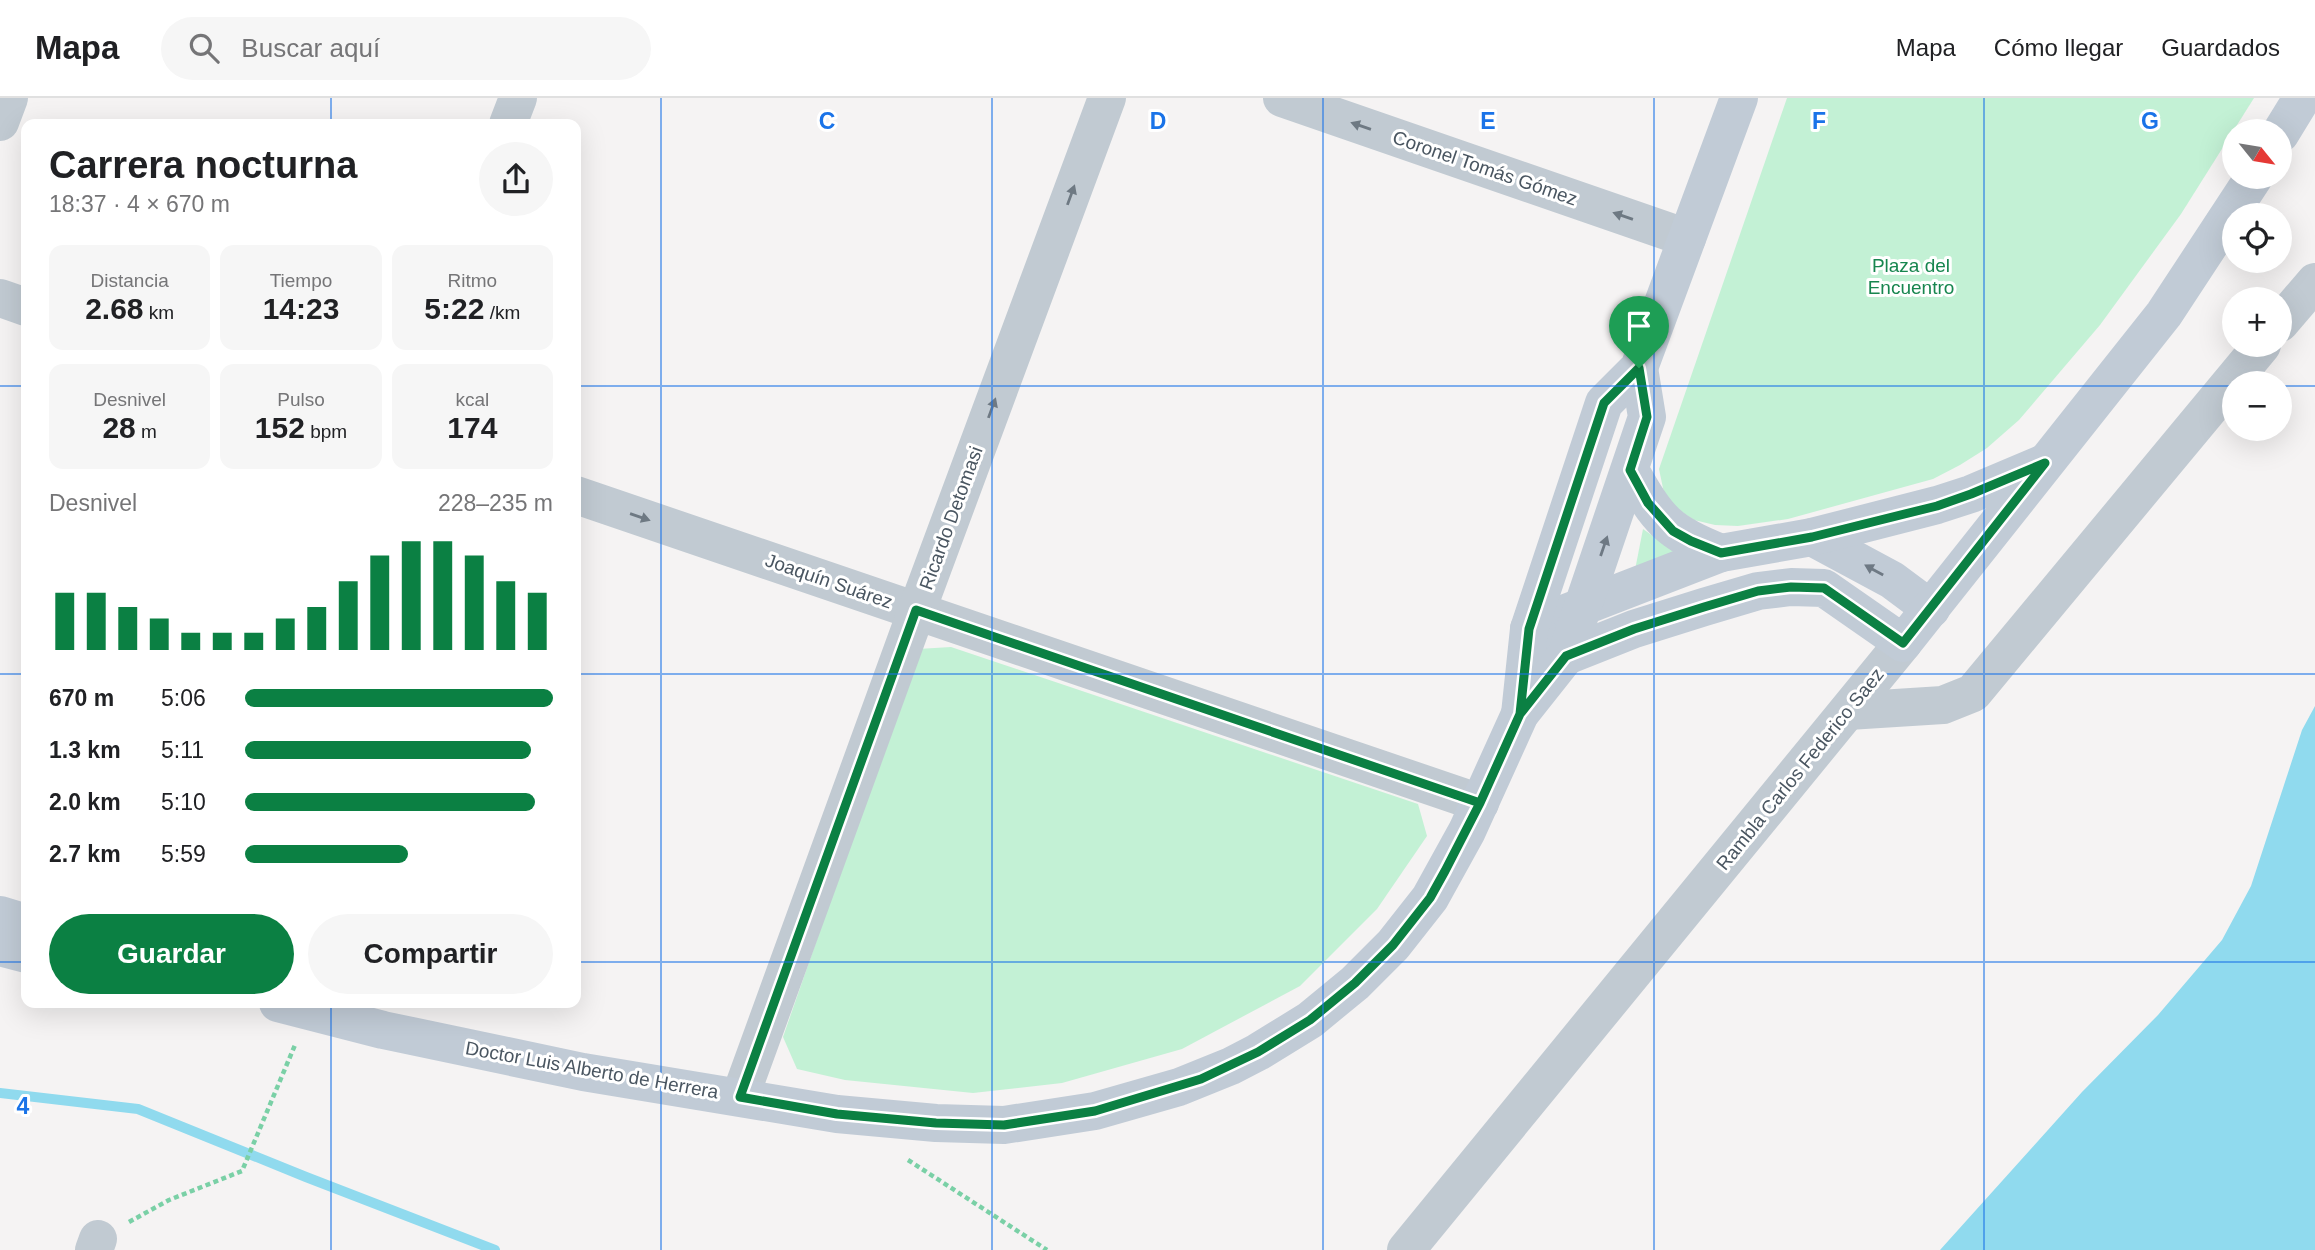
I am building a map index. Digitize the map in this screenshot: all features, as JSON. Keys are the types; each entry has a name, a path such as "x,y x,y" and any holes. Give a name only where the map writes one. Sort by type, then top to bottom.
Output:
{"street":[{"path":"0,122 9,98"},
{"path":"510,119 518,98"},
{"name":"Ricardo Detomasi","path":"740,1097 916,610 1107,98"},
{"name":"Coronel Tomás Gómez","path":"1282,98 1687,238"},
{"name":"Doctor Luis Alberto de Herrera","path":"1520,714 1529,629 1604,403 1639,368 1739,98"},
{"path":"2289,119 2302,98"},
{"name":"Rambla Carlos Federico Saez","path":"1406,1250 1931,609 2105,390 2164,314 2246,189"},
{"path":"2292,309 2315,282"},
{"path":"0,298 21,305"},
{"path":"1848,711 1943,705 1973,693 2252,357"},
{"name":"Doctor Luis Alberto de Herrera","path":"297,1008 383,1030 583,1072 837,1114 936,1123 1004,1125 1095,1111 1201,1079 1258,1052 1293,1031 1332,1002 1379,961 1411,923 1430,898 1480,803 1520,714 1566,656 1647,417 1639,368"},
{"path":"1529,629 1721,553 1812,537 1937,506 2045,463"},
{"path":"1630,470 1648,503 1673,531 1721,553"},
{"name":"Joaquín Suárez","path":"581,497 1480,803"},
{"path":"1812,537 1892,580 1931,609"},
{"path":"1529,629 1566,656 1634,629 1758,591 1791,587 1824,588 1903,643"},
{"path":"0,915 21,921"},
{"path":"0,947 21,953"}],"path":[{"path":"96,1245 169,1200 242,1171 253,1146 293,1008"},
{"path":"907,1159 1048,1250"}],"green space":[{"name":"Plaza del Encuentro","path":"1787,98 2254,98 2241,119 2222,119 2222,149 2181,214 2100,325 2019,420 1987,448 1960,465 1933,479 1788,519 1738,526 1715,525 1694,520 1676,508 1664,493 1659,469"},
{"path":"1643,529 1681,556 1635,570"},
{"path":"951,647 1418,804 1427,836 1377,909 1300,986 1182,1049 1062,1083 973,1093 845,1080 797,1069 783,1037 918,649"}],"water":[{"path":"2315,706 2315,1250 1940,1250 2082,1092 2158,1015 2222,940 2251,886 2302,730"}],"waterway":[{"path":"0,1093 138,1109 495,1250"}],"route":[{"path":"1639,368 1604,403 1529,629 1520,714 1480,803 916,610 740,1097 837,1114 936,1123 1004,1125 1095,1111 1178,1087 1231,1066 1310,1020 1379,961 1411,923 1430,898 1466,831 1480,803 1520,714 1566,656 1634,629 1704,607 1758,591 1791,587 1824,588 1903,643 2045,463 1937,506 1812,537 1721,553 1673,531 1648,503 1630,470 1647,417 1639,368"}]}
